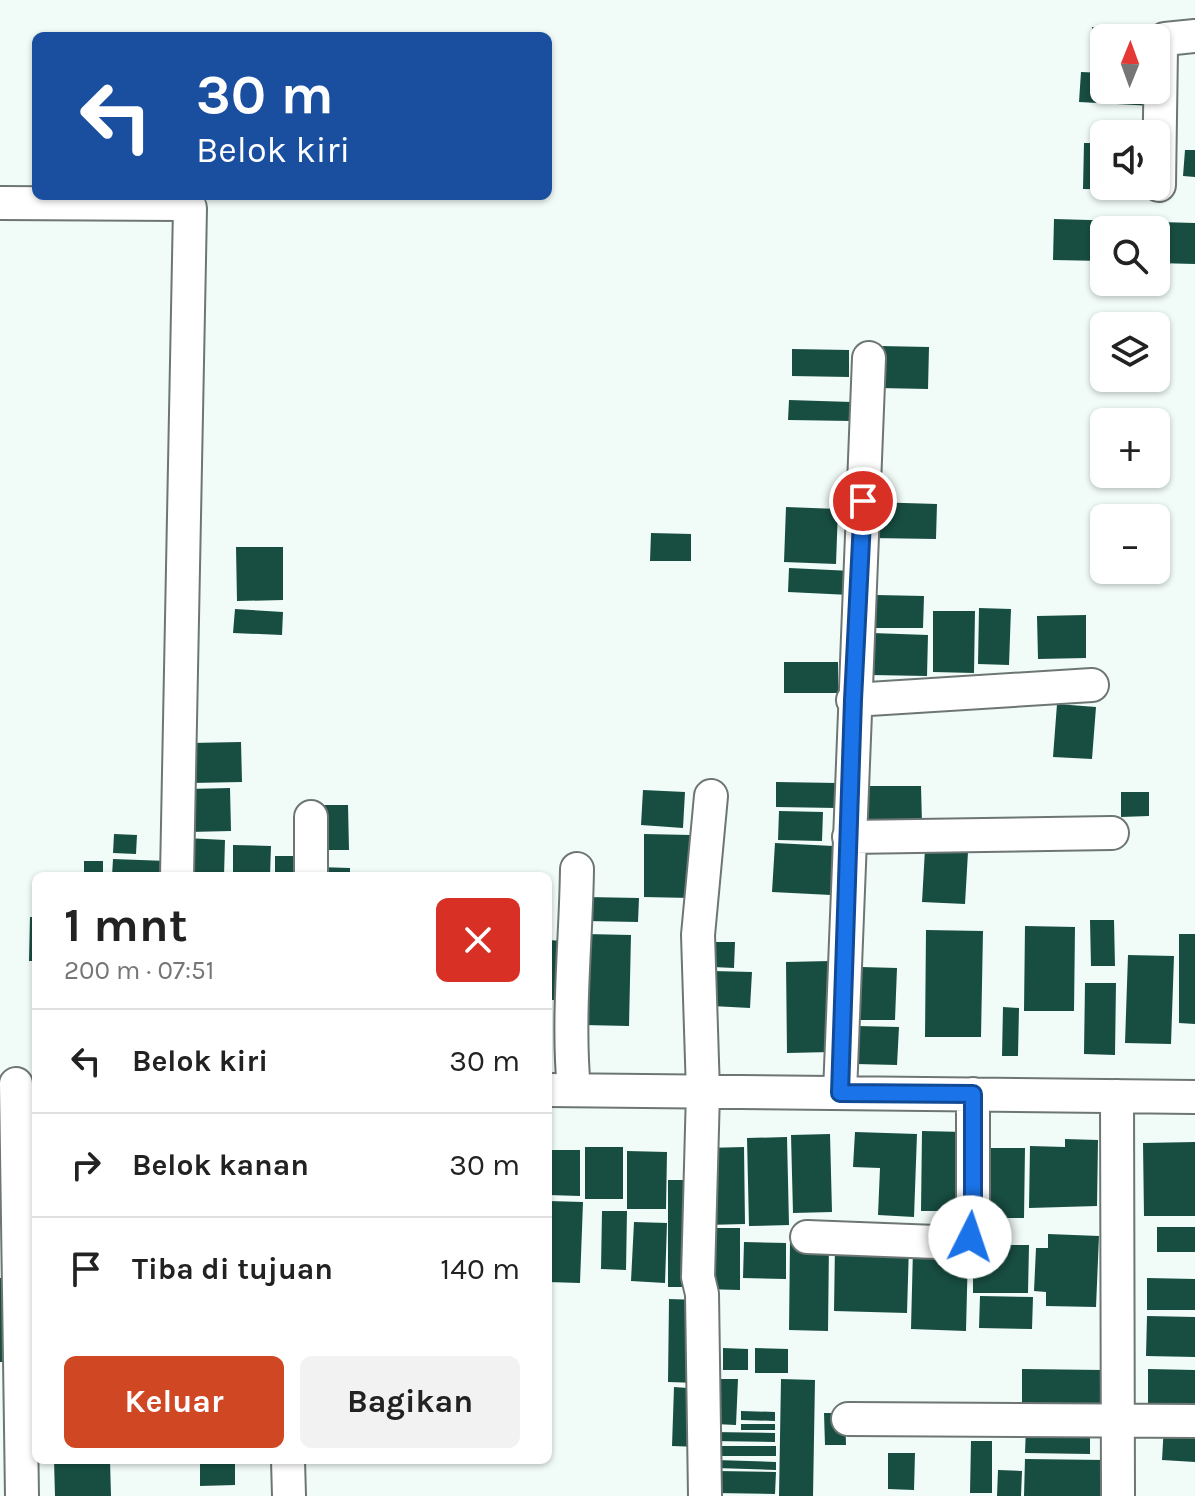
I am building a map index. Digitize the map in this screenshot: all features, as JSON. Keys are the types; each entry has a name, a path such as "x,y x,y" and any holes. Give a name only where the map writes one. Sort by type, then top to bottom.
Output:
{"street":[{"path":"1160,120 1161,48 1165,39 1195,36"},
{"path":"0,203 182,204 190,208 177,872"},
{"path":"840,1093 853,700 869,358"},
{"path":"853,700 1092,685"},
{"path":"705,1496 702,1294 698,1277 703,1092 698,935 711,796"},
{"path":"311,817 311,872"},
{"path":"849,837 1112,833"},
{"path":"577,869 569,1045 561,1090 1195,1097"},
{"path":"17,1084 22,1496"},
{"path":"807,1237 962,1243 970,1237 973,1222 973,1094"},
{"path":"1117,1096 1118,1496"},
{"path":"848,1419 1195,1421"},
{"path":"288,1464 289,1496"}],"building":[{"path":"1081,72 1090,72 1090,103 1079,102"},
{"path":"1084,143 1090,143 1090,189 1083,189"},
{"path":"1185,150 1195,150 1195,177 1183,176"},
{"path":"1054,219 1090,220 1090,261 1053,260"},
{"path":"1170,222 1195,223 1195,264 1170,263"},
{"path":"880,346 929,347 928,389 879,388"},
{"path":"792,349 849,350 849,377 792,376"},
{"path":"789,400 852,402 852,421 788,420"},
{"path":"871,502 937,504 936,539 871,538"},
{"path":"786,507 838,509 836,564 784,562"},
{"path":"651,533 691,534 691,561 650,561"},
{"path":"236,547 283,547 283,600 237,601"},
{"path":"789,568 852,571 850,595 788,592"},
{"path":"876,595 924,596 923,628 869,628 870,607 876,607"},
{"path":"979,608 1011,609 1009,665 978,664"},
{"path":"235,609 283,612 282,635 233,633"},
{"path":"933,611 975,611 974,673 933,672"},
{"path":"1086,615 1086,658 1038,659 1037,616"},
{"path":"872,633 928,635 927,676 871,675"},
{"path":"784,662 838,662 838,693 784,693"},
{"path":"1057,704 1096,707 1092,759 1053,757"},
{"path":"241,742 242,782 191,783 190,743"},
{"path":"776,782 838,783 837,808 776,807"},
{"path":"863,786 921,786 922,824 863,824"},
{"path":"230,788 231,831 189,832 188,789"},
{"path":"643,790 685,792 683,828 641,825"},
{"path":"1121,792 1149,792 1149,816 1121,817"},
{"path":"319,805 348,805 349,850 320,850"},
{"path":"779,811 823,812 822,841 778,840"},
{"path":"114,834 137,835 136,854 113,853"},
{"path":"644,834 691,835 691,898 644,897"},
{"path":"186,838 225,840 224,872 184,872"},
{"path":"775,843 833,846 831,895 772,892"},
{"path":"233,845 271,846 270,872 233,872"},
{"path":"925,849 968,852 965,904 922,902"},
{"path":"275,856 304,856 304,872 275,872"},
{"path":"113,859 167,861 166,872 112,872"},
{"path":"84,861 103,861 103,872 84,872"},
{"path":"318,867 350,868 350,872 318,872"},
{"path":"587,897 639,898 638,922 586,921"},
{"path":"30,917 32,917 32,961 29,961"},
{"path":"1090,920 1114,920 1115,966 1091,966"},
{"path":"1025,926 1075,927 1074,1011 1024,1011"},
{"path":"926,930 983,931 981,1037 925,1037"},
{"path":"586,934 631,935 629,1026 584,1025"},
{"path":"1179,934 1195,934 1195,1024 1179,1023"},
{"path":"552,940 564,941 562,1000 552,1000"},
{"path":"714,942 735,942 734,968 713,967"},
{"path":"1128,955 1174,956 1171,1044 1125,1043"},
{"path":"830,961 832,1052 787,1053 786,962"},
{"path":"862,967 897,968 895,1020 855,1020 856,970 862,970"},
{"path":"713,971 752,972 750,1008 712,1006"},
{"path":"1085,983 1116,983 1115,1055 1084,1054"},
{"path":"1003,1007 1019,1008 1018,1056 1002,1056"},
{"path":"857,1026 899,1027 897,1065 856,1064"},
{"path":"29,1121 32,1121 32,1181 28,1181"},
{"path":"922,1131 965,1132 963,1211 921,1211"},
{"path":"855,1132 917,1134 914,1217 878,1215 880,1168 853,1167"},
{"path":"830,1134 832,1212 793,1213 791,1135"},
{"path":"787,1137 789,1225 749,1226 747,1138"},
{"path":"1065,1139 1098,1140 1097,1206 1029,1208 1030,1146 1065,1147"},
{"path":"1195,1142 1195,1216 1144,1216 1143,1143"},
{"path":"585,1147 623,1147 623,1199 585,1199"},
{"path":"744,1147 745,1224 706,1225 705,1148"},
{"path":"981,1148 1025,1148 1024,1218 980,1218"},
{"path":"552,1150 580,1150 580,1196 552,1195"},
{"path":"627,1151 667,1152 666,1209 627,1209"},
{"path":"668,1180 693,1180 694,1287 668,1287"},
{"path":"552,1201 583,1202 580,1283 552,1282"},
{"path":"602,1211 627,1211 626,1270 601,1269"},
{"path":"634,1222 667,1223 665,1283 631,1281"},
{"path":"1157,1227 1195,1227 1195,1252 1157,1252"},
{"path":"703,1228 740,1228 740,1290 702,1289"},
{"path":"1048,1234 1099,1236 1096,1307 1046,1306 1046,1292 1034,1291 1036,1248 1048,1248"},
{"path":"744,1242 786,1243 786,1279 743,1278"},
{"path":"790,1243 829,1244 828,1331 789,1330"},
{"path":"835,1244 909,1245 907,1313 834,1311"},
{"path":"973,1245 1029,1245 1028,1293 973,1293"},
{"path":"913,1249 968,1251 966,1331 911,1329"},
{"path":"0,1278 13,1278 13,1362 0,1362"},
{"path":"1147,1278 1195,1279 1195,1310 1147,1310"},
{"path":"980,1296 1033,1297 1032,1329 979,1328"},
{"path":"669,1299 699,1300 698,1383 668,1382"},
{"path":"1147,1316 1195,1317 1195,1357 1146,1356"},
{"path":"723,1348 748,1349 748,1370 723,1370"},
{"path":"755,1348 788,1349 788,1373 755,1373"},
{"path":"1022,1369 1103,1370 1103,1409 1022,1408"},
{"path":"1148,1369 1195,1370 1195,1406 1148,1406"},
{"path":"717,1379 738,1379 736,1425 715,1424"},
{"path":"781,1379 815,1380 813,1496 779,1496"},
{"path":"674,1387 701,1389 699,1447 672,1446"},
{"path":"741,1411 775,1412 775,1421 741,1420"},
{"path":"824,1413 845,1413 846,1445 825,1445"},
{"path":"741,1424 775,1424 775,1430 741,1430"},
{"path":"1164,1425 1195,1426 1195,1462 1162,1460"},
{"path":"1026,1427 1090,1428 1090,1454 1025,1453"},
{"path":"712,1432 775,1433 775,1442 711,1441"},
{"path":"971,1441 992,1441 992,1493 970,1493"},
{"path":"716,1446 776,1446 776,1456 716,1456"},
{"path":"888,1453 915,1453 914,1490 888,1489"},
{"path":"1025,1459 1104,1460 1103,1496 1024,1496"},
{"path":"716,1460 776,1462 776,1470 716,1468"},
{"path":"54,1464 110,1464 111,1496 55,1496"},
{"path":"200,1464 235,1464 235,1485 200,1486"},
{"path":"998,1470 1022,1471 1021,1496 997,1496"},
{"path":"717,1471 776,1472 775,1494 716,1493"}],"route":[{"path":"863,501 840,1093 973,1094 973,1222 970,1237"}]}
